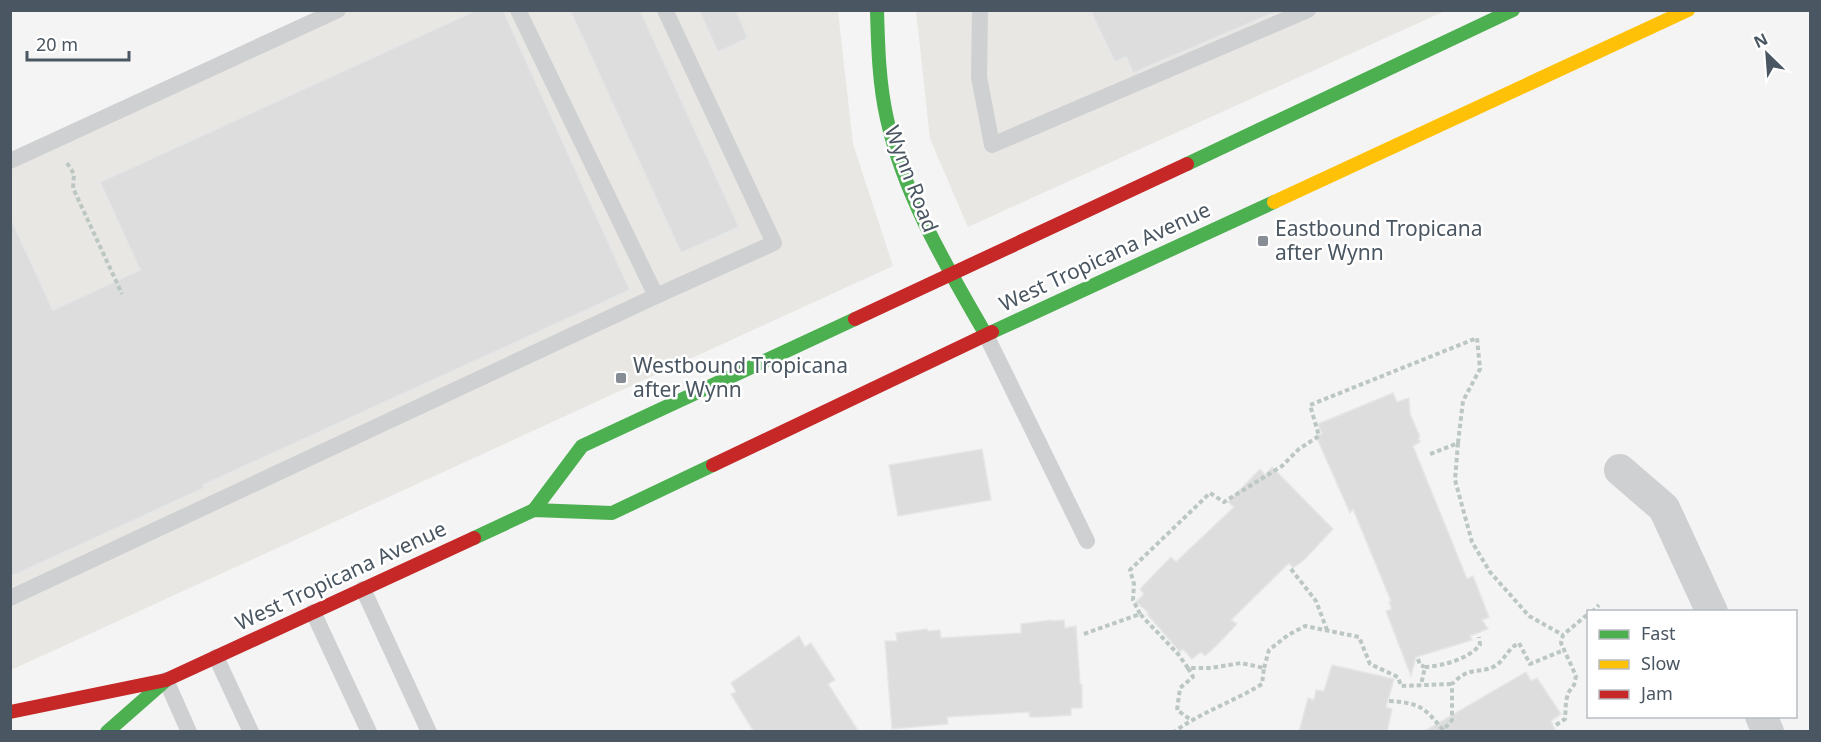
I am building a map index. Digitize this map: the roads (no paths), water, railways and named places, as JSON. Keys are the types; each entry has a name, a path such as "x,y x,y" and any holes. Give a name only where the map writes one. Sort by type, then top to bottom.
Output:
{"main road":[{"name":"Wynn Road","path":"877,10 879,71 890,131 905,175 930,233 951,275 986,335"},
{"name":"West Tropicana Avenue","path":"534,510 582,446 1513,10"},
{"name":"West Tropicana Avenue","path":"10,712 166,680 534,510 612,513 986,335 1688,10"},
{"name":"West Tropicana Avenue","path":"106,732 166,680"}],"street":[{"path":"1620,470 1664,508 1711,610"},
{"path":"1761,718 1767,732"}],"lane":[{"path":"10,161 338,10"},
{"path":"518,10 656,296"},
{"path":"10,598 774,243 666,10"},
{"path":"980,10 979,77 992,145 1308,10"},
{"path":"986,335 1087,541"},
{"path":"363,589 429,732"},
{"path":"312,612 369,732"},
{"path":"216,657 251,732"},
{"path":"166,680 189,732"}],"place":[{"name":"Eastbound Tropicana after Wynn","path":"1263,241"},
{"name":"Westbound Tropicana after Wynn","path":"621,378"}]}
